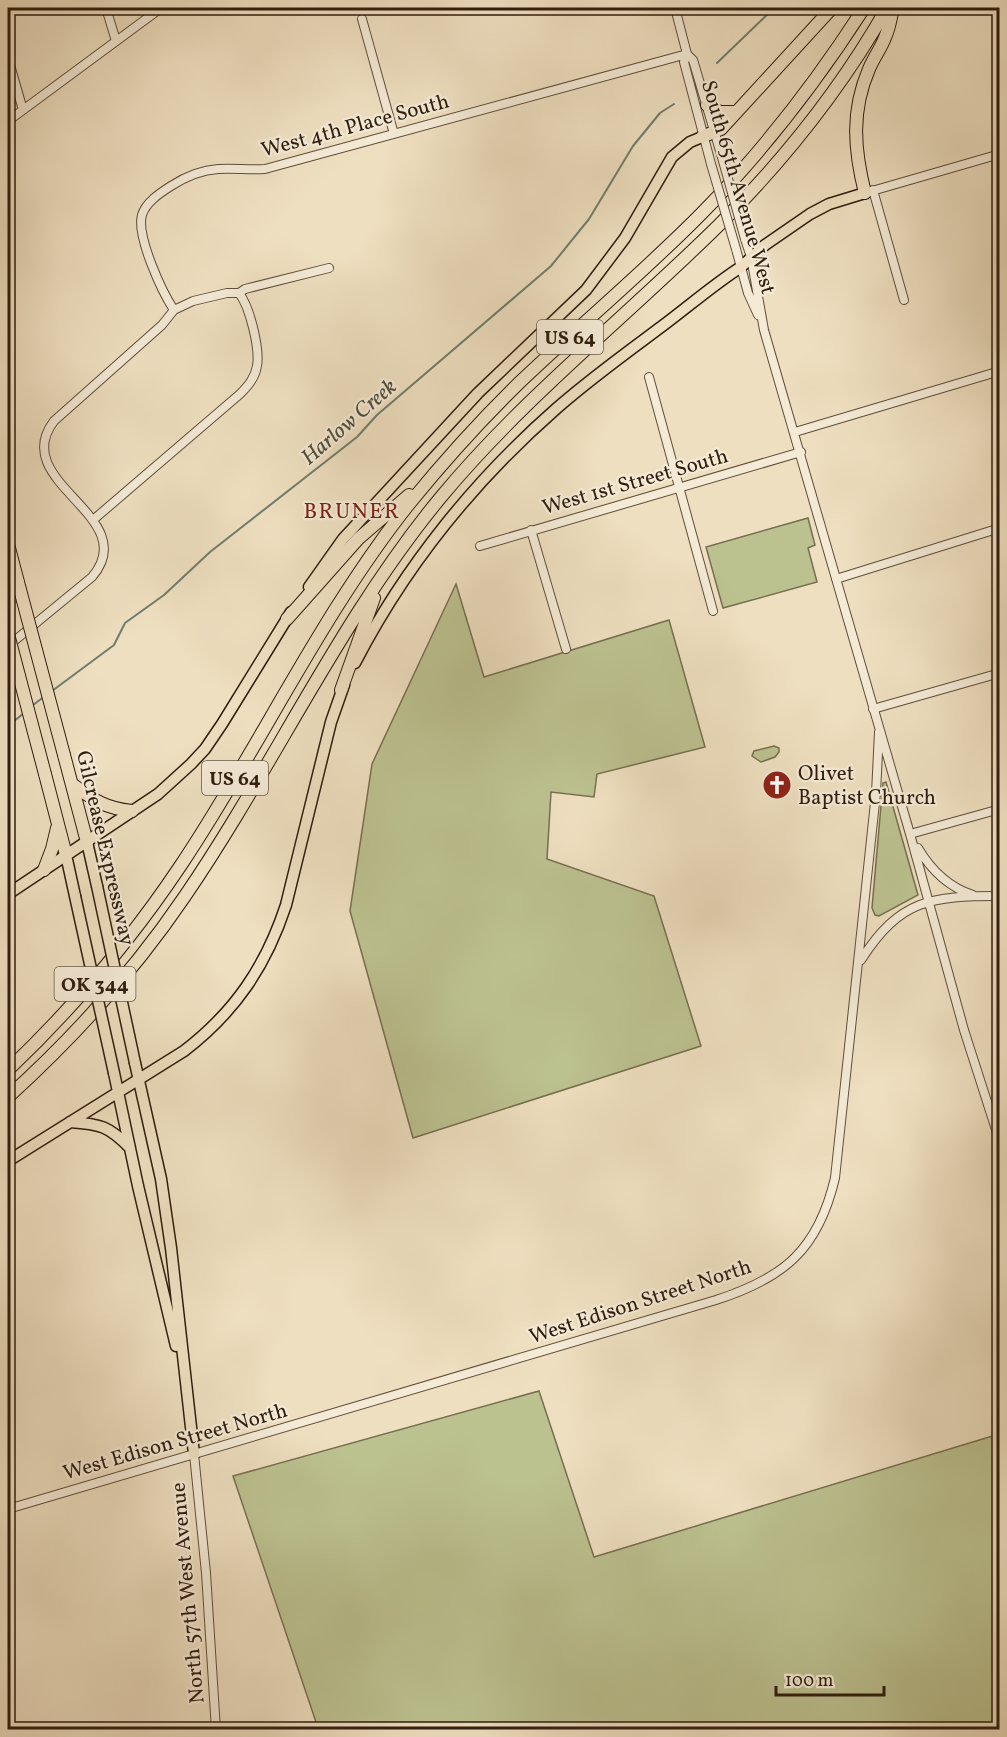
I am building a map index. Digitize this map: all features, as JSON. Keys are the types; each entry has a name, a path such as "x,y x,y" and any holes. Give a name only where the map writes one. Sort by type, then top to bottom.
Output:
{"highway":[{"path":"702,137 715,132 832,8"},
{"name":"US 64","path":"8,1070 73,1004 156,902 206,826 284,693 356,578 389,530 439,469 520,382 705,209 762,146 796,104 864,8"},
{"name":"US 64","path":"8,1097 104,1001 184,898 380,579 441,497 493,439 747,196 827,98 873,33 887,8"},
{"path":"869,192 856,157 856,113 869,69 887,34 893,8"},
{"path":"707,105 720,112 736,111"},
{"path":"286,619 358,539 439,469"},
{"name":"Gilcrease Expressway","path":"8,544 87,842"},
{"path":"341,690 380,579"},
{"name":"Gilcrease Expressway","path":"8,634 66,855"},
{"path":"72,784 100,805 132,811"},
{"path":"44,870 58,824"}],"main road":[{"path":"8,894 174,781 205,749 286,619 343,539 478,393 586,290 624,238 672,157 690,142 702,137"},
{"path":"8,1161 139,1080 204,1036 228,1011 262,964 286,905 341,690 384,610 426,548 506,457 549,415 586,384 796,223 820,208 869,192"},
{"name":"Gilcrease Expressway","path":"87,842 161,1179 194,1454"},
{"name":"Gilcrease Expressway","path":"66,855 130,1148 184,1379"},
{"path":"70,1122 102,1125 115,1132 130,1148"}],"street":[{"path":"106,8 116,41"},
{"path":"8,121 161,8"},
{"name":"South 65th Avenue West","path":"675,8 687,54 693,60 707,105 751,257 764,330"},
{"path":"362,19 394,134"},
{"name":"South 65th Avenue West","path":"687,54 684,62 702,137 748,293 764,330 801,452 879,732 910,834"},
{"name":"West 4th Place South","path":"174,310 167,298 141,228 141,217 145,208 160,193 179,181 218,169 265,169 687,54"},
{"path":"8,58 23,110"},
{"path":"904,300 869,192 999,154"},
{"path":"8,646 22,637 97,571 103,557 104,543 99,528 48,468 44,452 45,436 54,421 162,325 174,310 213,295 239,293 245,289 329,268"},
{"path":"93,520 240,394 252,380 258,357 246,305 239,293"},
{"path":"795,432 999,371"},
{"path":"650,377 713,611"},
{"name":"West 1st Street South","path":"480,546 801,452"},
{"path":"836,579 999,528"},
{"path":"531,530 566,649"},
{"path":"873,709 999,673"},
{"name":"West Edison Street North","path":"8,1509 716,1300 764,1282 787,1265 806,1245 818,1227 828,1206 835,1178 876,793 879,732"},
{"path":"910,834 999,809"},
{"path":"910,834 924,859 941,877 956,888 976,896"},
{"path":"910,834 967,1039 999,1142"},
{"path":"859,963 872,942 893,919 905,910 929,901 999,896"},
{"name":"North 57th West Avenue","path":"194,1454 206,1573 216,1730"}],"green space":[{"path":"808,518 815,545 808,548 817,582 723,608 706,547"},
{"path":"456,584 484,677 669,620 705,747 597,774 594,797 551,792 547,859 654,896 701,1046 413,1138 350,911 372,764"},
{"path":"774,746 779,748 775,757 761,762 752,756 754,751"},
{"path":"886,782 918,895 879,916 875,915 872,908 883,783"},
{"path":"539,1391 594,1557 999,1434 999,1729 316,1729 317,1725 233,1476"}],"waterway":[{"name":"Harlow Creek","path":"717,63 774,8"},
{"name":"Harlow Creek","path":"52,691 114,645 125,623 164,595 210,552 357,437 377,415 551,266 589,219 633,146 660,113 674,104"},
{"name":"Harlow Creek","path":"33,705 45,696"},
{"name":"Harlow Creek","path":"8,726 24,713"}],"place":[{"name":"Olivet Baptist Church","path":"777,785"}],"district":[{"name":"BRUNER","path":"352,510"}]}
